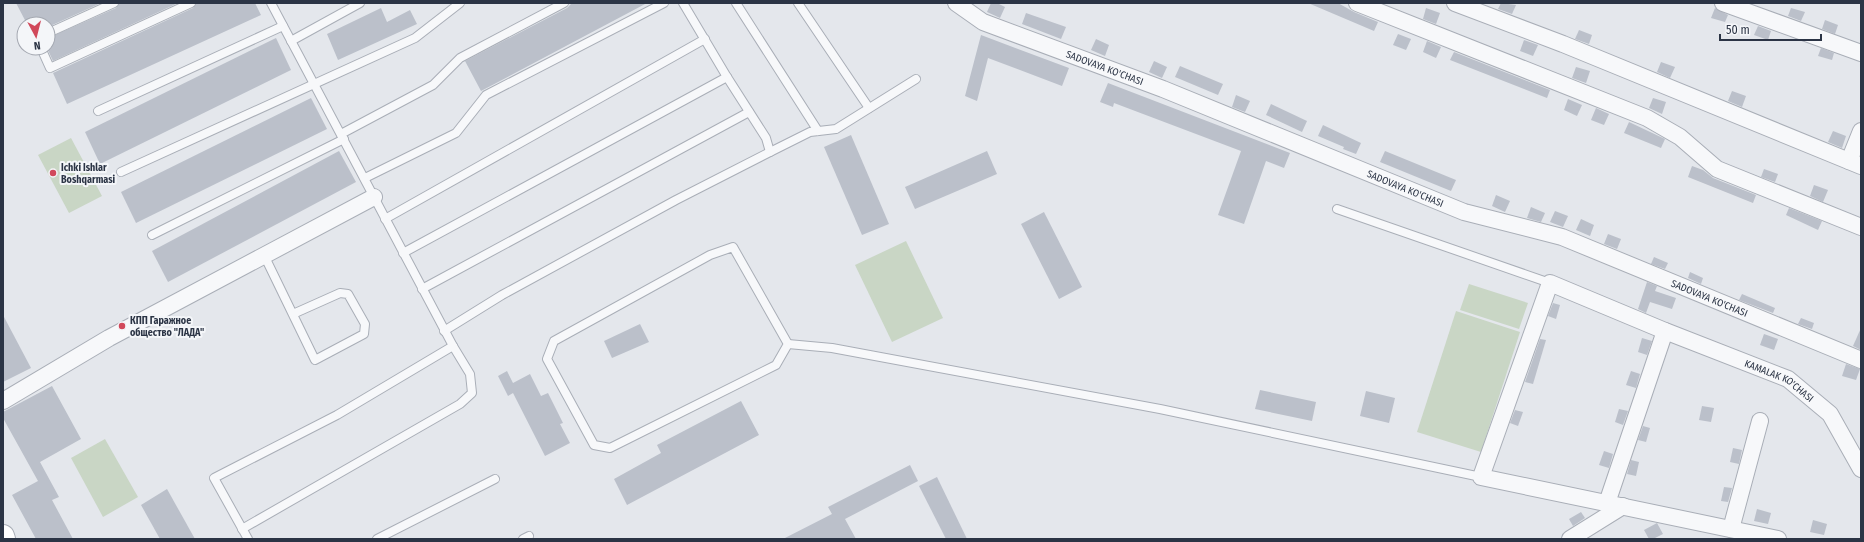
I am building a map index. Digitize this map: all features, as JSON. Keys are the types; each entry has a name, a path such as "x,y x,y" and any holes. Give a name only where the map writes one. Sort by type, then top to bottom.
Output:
{"street":[{"name":"SADOVAYA KO'CHASI","path":"956,3 983,22 1163,88 1464,212 1562,238 1861,360"},
{"path":"1357,3 1647,118 1680,136 1717,169 1861,227"},
{"path":"1454,3 1563,44 1855,163 1861,132"},
{"path":"1723,3 1861,53"},
{"path":"3,401 110,338 374,197"},
{"path":"1550,283 1481,477 1778,539"},
{"name":"KAMALAK KO'CHASI","path":"1550,283 1665,331 1788,379 1830,414 1861,469"},
{"path":"1607,503 1665,331"},
{"path":"1731,529 1760,421"},
{"path":"1570,539 1624,506"}],"lane":[{"path":"56,29 114,3"},
{"path":"45,56 50,68 191,3"},
{"path":"242,529 460,404 472,393 470,374 444,331 365,178 271,3"},
{"path":"291,40 360,3"},
{"path":"121,172 415,38 460,3"},
{"path":"152,235 342,136 433,85 460,58 564,3"},
{"path":"365,178 456,134 486,95 664,3"},
{"path":"683,3 727,77 766,138 770,152"},
{"path":"736,3 818,131"},
{"path":"798,3 869,108"},
{"path":"98,111 283,26"},
{"path":"386,219 705,39"},
{"path":"403,253 727,77"},
{"path":"444,331 509,291 676,200 810,132 836,129 916,79"},
{"path":"422,289 749,112"},
{"path":"1337,209 1550,283"},
{"path":"733,247 788,344 776,366 610,448 594,445 547,359 554,341 710,255 733,247"},
{"path":"264,256 315,360 364,334 365,324 348,294 340,293 293,314"},
{"path":"788,344 832,348 1160,409 1481,477"},
{"path":"248,539 214,478 338,415 453,346"},
{"path":"377,539 496,479"}],"green space":[{"path":"71,138 102,196 69,213 38,155"},
{"path":"906,241 943,318 892,342 855,265"},
{"path":"1469,284 1528,303 1519,329 1460,310"},
{"path":"1456,311 1520,332 1481,452 1417,432"},
{"path":"105,439 138,497 103,517 71,458"}],"building":[{"path":"16,3 101,3 56,23 56,16 23,16"},
{"path":"119,3 178,3 53,61 51,56 56,56 56,34 116,8"},
{"path":"196,3 255,3 261,15 67,104 53,73 193,8"},
{"path":"572,3 647,3 481,91 465,61 567,8"},
{"path":"991,3 997,3 1005,7 1000,18 987,12"},
{"path":"1308,3 1338,3 1354,12 1378,22 1374,31"},
{"path":"1501,3 1516,5 1512,14 1498,9"},
{"path":"381,8 387,22 410,10 417,24 338,60 327,34"},
{"path":"1426,8 1440,13 1436,24 1423,19"},
{"path":"1715,8 1728,15 1725,22 1711,18"},
{"path":"1791,8 1805,12 1801,21 1788,16"},
{"path":"1026,13 1066,27 1061,39 1022,24"},
{"path":"1825,20 1838,25 1835,34 1822,29"},
{"path":"1758,26 1771,31 1768,40 1754,35"},
{"path":"1579,30 1592,35 1589,44 1575,39"},
{"path":"1398,34 1411,39 1406,50 1393,45"},
{"path":"981,35 1069,68 1062,86 988,58 977,101 965,96"},
{"path":"276,38 291,70 100,164 85,132"},
{"path":"1096,39 1109,45 1105,56 1091,50"},
{"path":"1524,40 1538,45 1533,56 1520,51"},
{"path":"1427,41 1441,47 1436,58 1423,52"},
{"path":"1821,48 1834,53 1832,60 1818,56"},
{"path":"1454,52 1550,90 1547,98 1450,60"},
{"path":"1154,61 1167,67 1162,78 1149,72"},
{"path":"1661,62 1675,67 1670,78 1657,72"},
{"path":"1180,66 1223,84 1218,95 1175,77"},
{"path":"1576,67 1590,71 1586,83 1572,78"},
{"path":"1108,83 1290,153 1284,168 1266,161 1244,224 1218,215 1241,151 1114,103 1113,107 1100,102"},
{"path":"1732,91 1746,96 1742,107 1728,101"},
{"path":"1236,95 1250,101 1245,112 1232,107"},
{"path":"311,98 327,129 136,223 121,192"},
{"path":"1653,98 1666,102 1662,114 1649,108"},
{"path":"1568,99 1582,105 1577,116 1564,110"},
{"path":"1271,104 1307,121 1302,132 1266,115"},
{"path":"1596,108 1609,114 1604,125 1591,120"},
{"path":"1629,122 1665,139 1661,148 1624,133"},
{"path":"1323,125 1361,143 1356,154 1318,136"},
{"path":"1833,131 1846,136 1842,148 1828,142"},
{"path":"851,135 889,224 862,235 824,147"},
{"path":"339,151 356,182 168,282 152,251"},
{"path":"987,151 997,174 915,209 905,187"},
{"path":"1385,151 1456,180 1451,191 1380,162"},
{"path":"1692,166 1703,170 1713,178 1756,195 1753,203 1688,177"},
{"path":"1764,169 1778,174 1775,182 1761,177"},
{"path":"1814,185 1828,190 1823,202 1810,196"},
{"path":"1496,195 1510,201 1505,212 1492,206"},
{"path":"1531,207 1545,213 1541,222 1527,218"},
{"path":"1789,208 1822,221 1818,230 1786,215"},
{"path":"1555,211 1568,216 1563,227 1550,222"},
{"path":"1044,212 1082,287 1059,299 1021,224"},
{"path":"1581,219 1594,225 1590,236 1576,230"},
{"path":"1608,234 1621,239 1617,249 1604,244"},
{"path":"1654,257 1668,263 1665,269 1651,264"},
{"path":"1690,272 1703,278 1701,284 1688,278"},
{"path":"1647,282 1657,286 1655,291 1676,298 1672,309 1650,302 1646,313 1638,309"},
{"path":"1742,294 1775,308 1773,313 1739,300"},
{"path":"1553,303 1560,305 1556,319 1548,316"},
{"path":"3,315 31,368 3,382"},
{"path":"1801,318 1814,323 1812,329 1798,324"},
{"path":"640,324 649,342 612,358 604,341"},
{"path":"1861,328 1861,350 1853,346"},
{"path":"1764,334 1778,339 1774,350 1760,345"},
{"path":"1642,338 1652,341 1647,355 1638,352"},
{"path":"1540,339 1546,340 1533,384 1525,382"},
{"path":"1846,364 1860,369 1856,380 1842,376"},
{"path":"507,371 513,383 530,374 541,396 548,393 563,423 560,424 570,443 545,456 513,393 508,396 498,376"},
{"path":"1631,371 1640,374 1636,388 1626,385"},
{"path":"52,386 81,439 40,462 59,497 52,500 73,539 36,539 12,495 38,481 3,418 3,412"},
{"path":"1260,390 1316,402 1312,421 1255,409"},
{"path":"1366,391 1395,398 1389,423 1360,416"},
{"path":"741,401 759,435 627,505 614,479 661,453 657,445"},
{"path":"1702,406 1714,408 1711,422 1699,420"},
{"path":"1619,409 1628,411 1623,425 1615,422"},
{"path":"1515,410 1523,412 1518,426 1510,423"},
{"path":"1643,426 1650,428 1646,442 1638,440"},
{"path":"1733,448 1742,450 1739,464 1730,462"},
{"path":"1604,451 1613,454 1609,468 1599,465"},
{"path":"1631,460 1639,462 1636,476 1627,474"},
{"path":"910,465 918,481 845,519 856,539 783,539 832,514 828,507"},
{"path":"937,477 967,539 946,539 919,486"},
{"path":"1724,487 1732,488 1728,502 1721,501"},
{"path":"167,489 195,539 160,539 141,505"},
{"path":"1757,509 1771,513 1768,524 1754,521"},
{"path":"1581,512 1585,518 1573,526 1569,519"},
{"path":"1813,520 1827,524 1824,535 1810,532"},
{"path":"1657,523 1663,534 1653,539 1649,539 1644,530"}],"place":[{"name":"Ichki Ishlar Boshqarmasi","path":"53,173"},
{"name":"КПП Гаражное общество \"ЛАДА\"","path":"122,326"}]}
